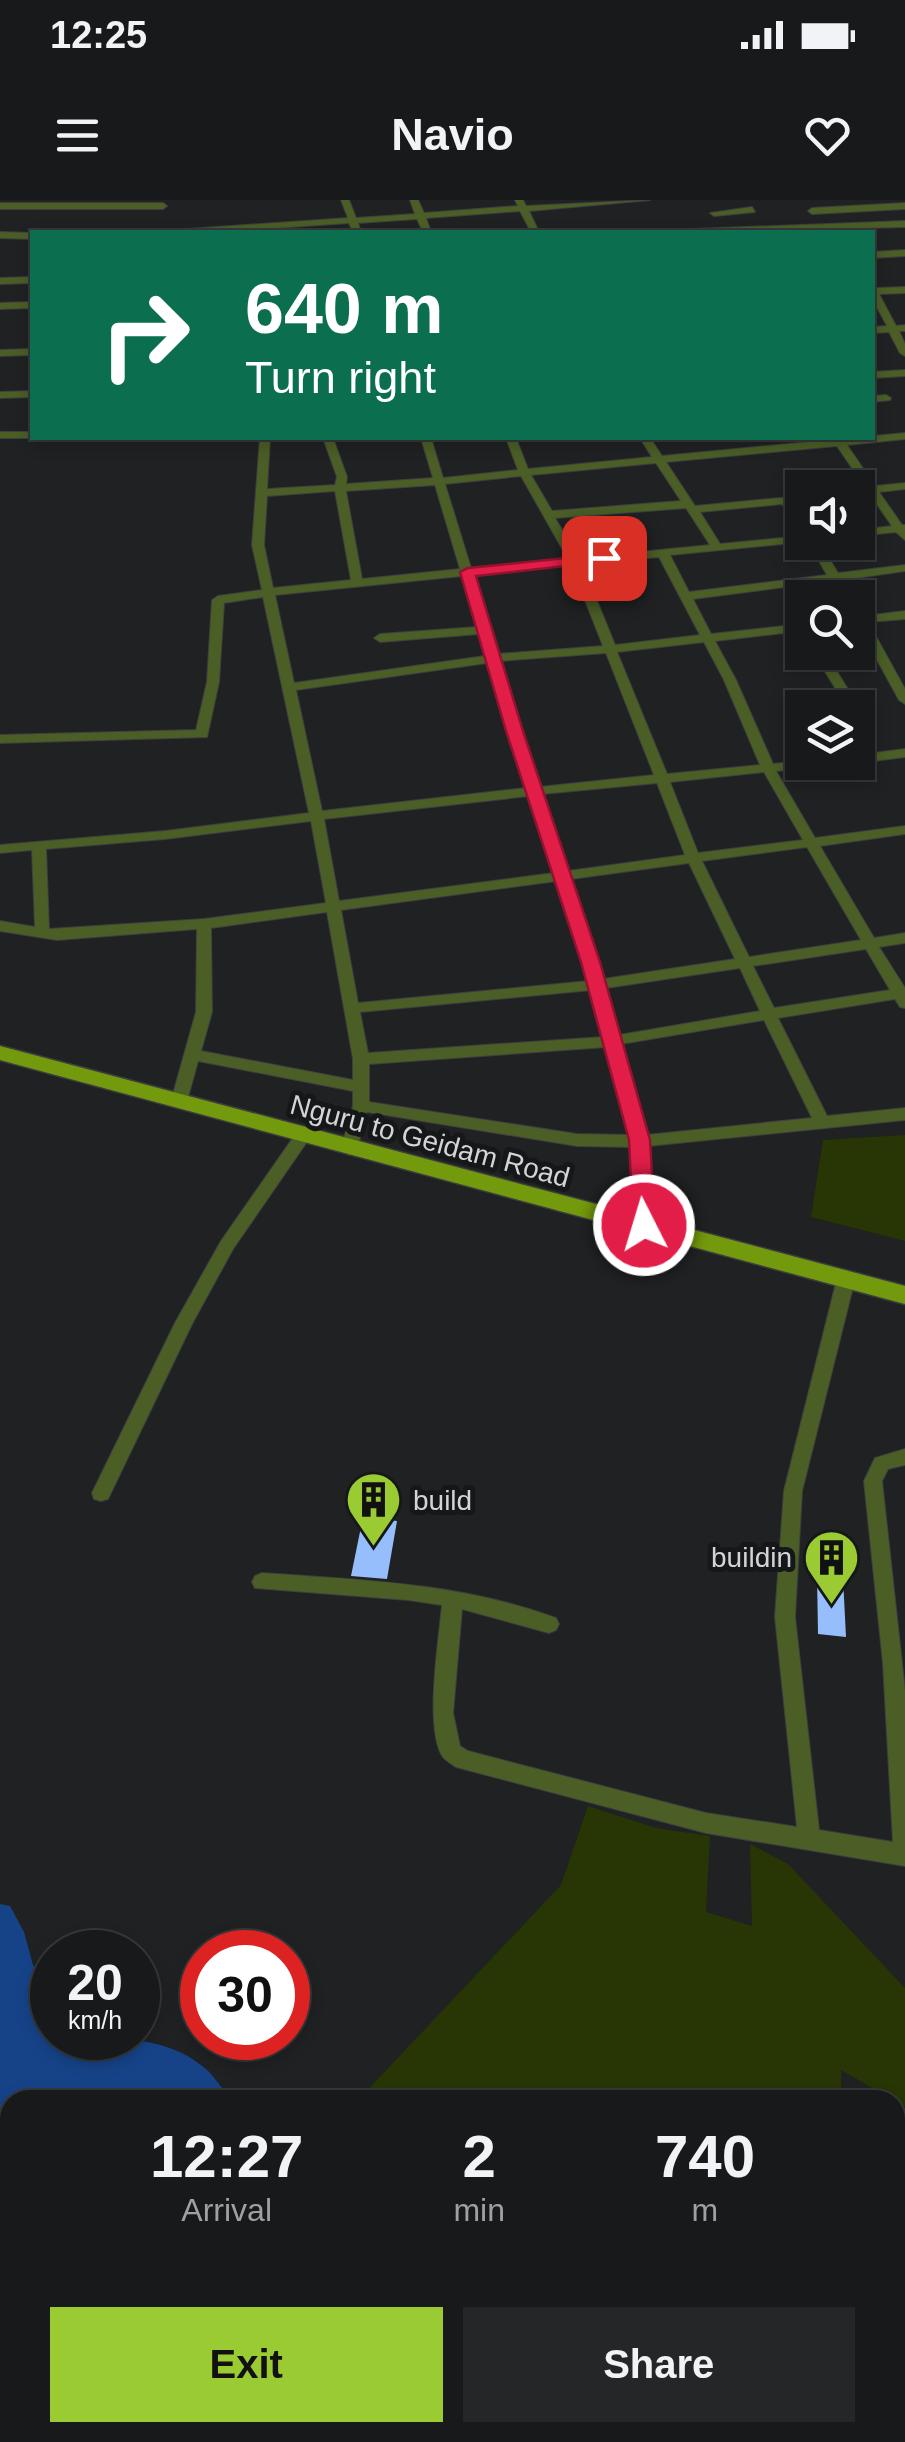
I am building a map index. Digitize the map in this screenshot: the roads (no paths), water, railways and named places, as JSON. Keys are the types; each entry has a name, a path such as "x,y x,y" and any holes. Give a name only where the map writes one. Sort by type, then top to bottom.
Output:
{"main road":[{"name":"Nguru to Geidam Road","path":"0,1053 349,1150 905,1295"}],"street":[{"path":"345,200 356,227"},
{"path":"414,200 426,230"},
{"path":"519,200 534,230"},
{"path":"271,230 356,227 420,218 646,200"},
{"path":"706,200 724,230"},
{"path":"804,200 825,229"},
{"path":"0,206 163,206"},
{"path":"812,211 905,206"},
{"path":"714,213 752,210"},
{"path":"792,230 905,224"},
{"path":"0,235 30,236"},
{"path":"875,255 905,253"},
{"path":"0,281 30,280"},
{"path":"875,290 905,290"},
{"path":"875,291 900,328 905,353"},
{"path":"0,306 30,305"},
{"path":"875,330 900,328"},
{"path":"0,353 30,352"},
{"path":"875,375 905,373"},
{"path":"0,395 30,394"},
{"path":"875,399 886,398"},
{"path":"0,435 30,434"},
{"path":"875,438 905,436"},
{"path":"265,440 258,545 317,817 361,1059 361,1106 349,1150"},
{"path":"329,440 342,477 340,488 357,583"},
{"path":"427,440 597,985 640,1140 644,1225"},
{"path":"513,440 524,473 576,561 659,780 693,857 766,1014 822,1122"},
{"path":"646,440 717,547"},
{"path":"735,440 740,450"},
{"path":"260,493 441,482 816,440"},
{"path":"838,440 854,470"},
{"path":"875,489 905,486"},
{"path":"548,515 785,501"},
{"path":"875,502 903,531"},
{"path":"875,532 903,531"},
{"path":"0,739 202,734 213,682 218,600 785,541"},
{"path":"361,1059 610,1042 766,1014 903,997 769,770 730,680 662,552"},
{"path":"824,560 836,580"},
{"path":"686,596 905,568"},
{"path":"875,617 905,614"},
{"path":"288,687 494,658 785,629"},
{"path":"380,638 486,630"},
{"path":"875,648 905,700"},
{"path":"875,757 905,753"},
{"path":"0,849 785,768"},
{"path":"0,926 86,935 204,924 905,830"},
{"path":"39,847 42,933"},
{"path":"179,1102 204,1012 204,924"},
{"path":"354,1008 597,985 905,938"},
{"path":"192,1055 363,1087"},
{"path":"361,1106 577,1140 640,1140 905,1114"},
{"path":"101,1493 184,1323 228,1245 302,1136"},
{"path":"809,1839 785,1618 793,1491 846,1279"},
{"path":"453,1598 443,1714 451,1752 463,1760 706,1823 905,1854 902,1762 874,1481 882,1463 905,1457"},
{"path":"262,1582 408,1591 453,1598 550,1624"}],"water":[{"path":"0,1904 10,1906 30,1954 30,2060 160,2060 160,2045 180,2053 180,2060 193,2060 224,2090 0,2090"}],"place":[{"name":"build","path":"374,1549"},
{"name":"buildin","path":"831,1606"}]}
